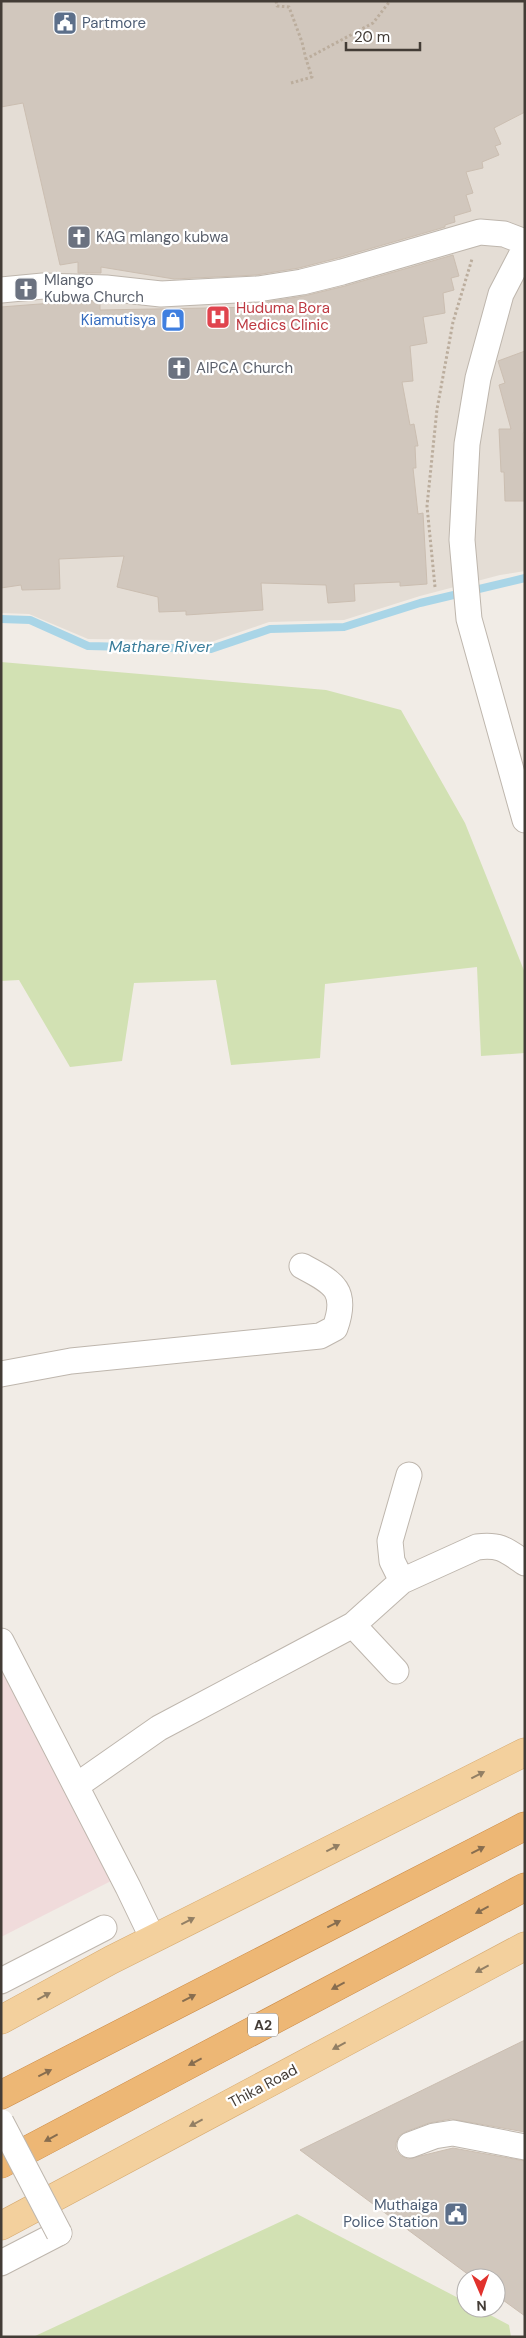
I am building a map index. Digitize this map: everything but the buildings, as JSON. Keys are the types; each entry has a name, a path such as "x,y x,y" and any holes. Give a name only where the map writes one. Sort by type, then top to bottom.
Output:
{"highway":[{"path":"1,2095 525,1826"},
{"name":"A2","path":"1,2164 525,1887"}],"main road":[{"path":"1,2020 153,1939 525,1752"},
{"name":"Thika Road","path":"1,2226 525,1946"}],"street":[{"path":"1,290 61,287 106,288 161,294 258,290 342,272 480,232 504,234 525,242"},
{"path":"525,248 501,294 478,378 467,444 462,540 469,620 525,820"},
{"path":"1,1374 71,1361 320,1336 335,1328 340,1313 339,1295 332,1282 302,1266"},
{"path":"402,1581 392,1561 390,1542 409,1475"},
{"path":"76,1786 159,1728 353,1625 402,1581 477,1547 490,1545 501,1546 525,1563"},
{"path":"353,1625 396,1671"},
{"path":"1,1641 153,1939"},
{"path":"1,1981 104,1928"},
{"path":"1,2122 59,2233 1,2263"},
{"path":"410,2145 434,2136 453,2132 525,2147"}],"path":[{"path":"276,1 277,6 289,7 312,77 291,83"},
{"path":"306,59 373,24 390,1"},
{"path":"434,587 427,506 436,409 453,322 480,232"}],"shaded area":[{"path":"1,1 525,1 525,571 500,575 420,596 344,620 269,622 211,642 88,639 29,614 1,613"},
{"path":"1,1662 113,1880 1,1937"}],"green space":[{"path":"1,662 326,690 401,710 465,823 525,973 525,1053 481,1056 477,967 325,984 320,1058 231,1065 216,980 134,983 122,1061 70,1067 19,980 1,981"},
{"path":"297,2214 456,2297 456,2318 496,2318 509,2325 511,2337 33,2337"}],"waterway":[{"name":"Mathare River","path":"1,619 30,620 88,646 211,649 270,629 344,627 420,603 525,578"}],"place":[{"name":"Partmore","path":"65,23"},
{"name":"KAG mlango kubwa","path":"79,237"},
{"name":"Mlango Kubwa Church","path":"26,289"},
{"name":"Huduma Bora Medics Clinic","path":"218,317"},
{"name":"Kiamutisya","path":"173,320"},
{"name":"AIPCA Church","path":"179,368"},
{"name":"Muthaiga Police Station","path":"456,2214"}]}
